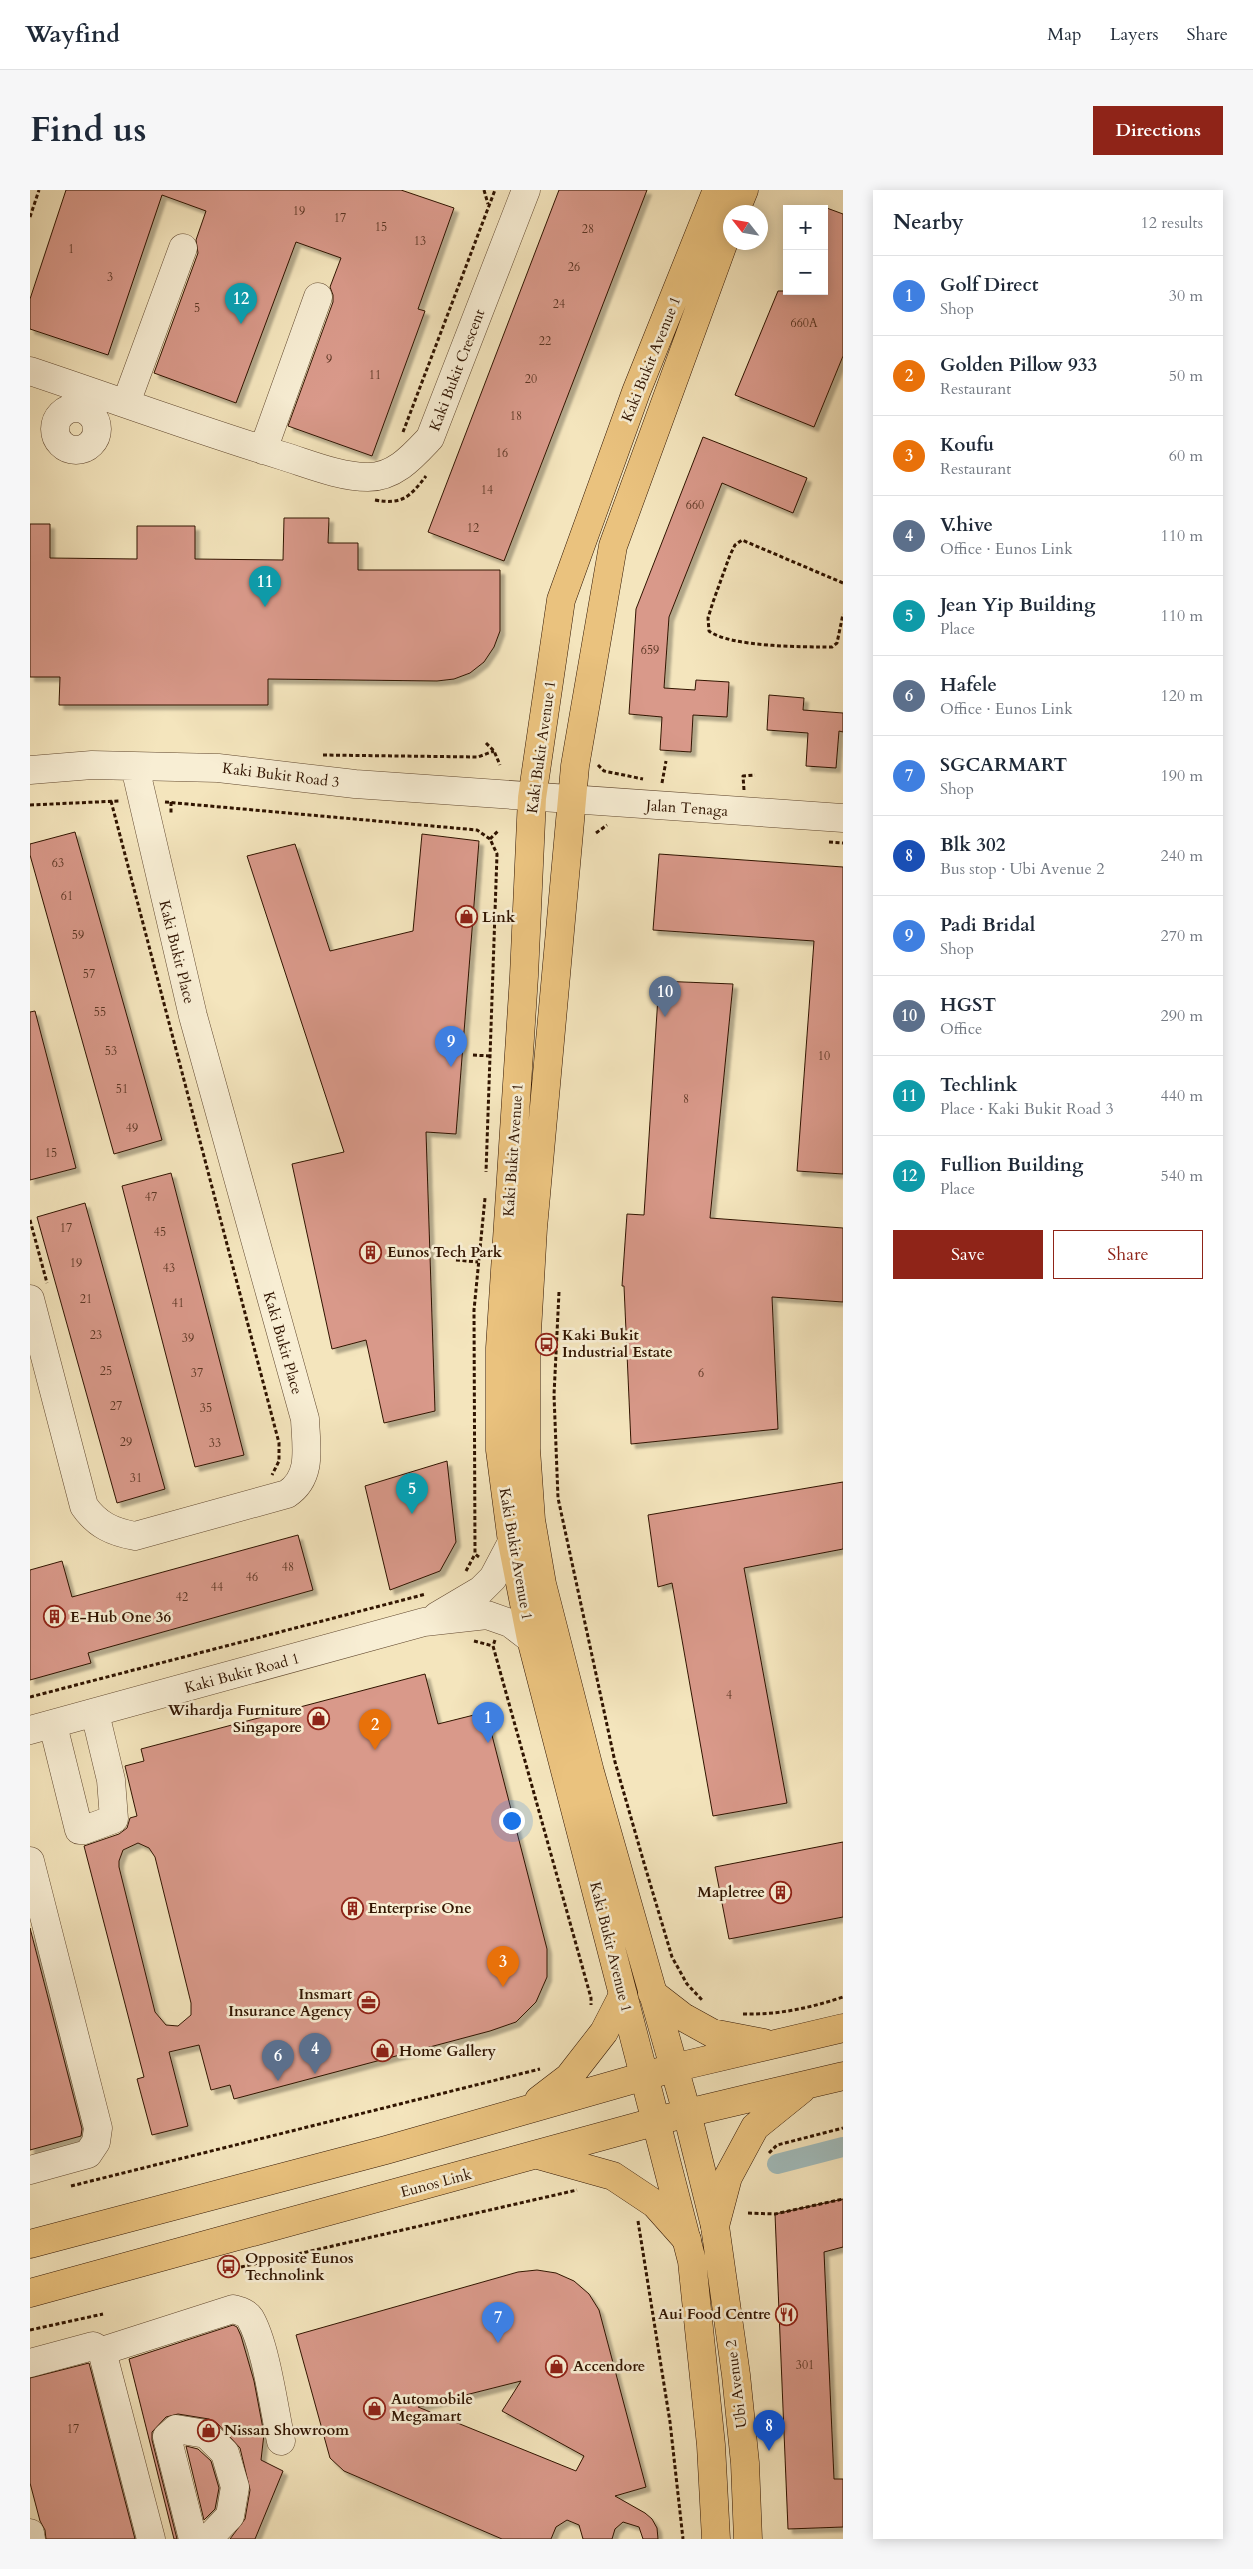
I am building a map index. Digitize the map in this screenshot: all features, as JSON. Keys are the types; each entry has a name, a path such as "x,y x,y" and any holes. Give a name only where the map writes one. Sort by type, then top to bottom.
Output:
{"main road":[{"name":"Kaki Bukit Avenue 1","path":"658,2123 643,2077 531,1639 512,1542 500,1450 500,1348 524,976 532,798 561,600 636,392 717,190"},
{"path":"738,205 744,190"},
{"name":"Kaki Bukit Avenue 1","path":"687,2113 590,1772 542,1584 530,1511 526,1449 526,1349 533,1228 570,800 613,546 723,244"},
{"path":"652,1993 683,2017 712,2033 773,2044"},
{"path":"528,2109 569,2077 604,2032 623,1996"},
{"path":"30,2244 386,2150 673,2068 843,2028"},
{"name":"Eunos Link","path":"30,2293 658,2123 687,2113 843,2076"},
{"path":"715,2226 728,2177 755,2127 807,2085"},
{"name":"Ubi Avenue 2","path":"687,2113 715,2226 736,2376 745,2463 748,2539"},
{"name":"Ubi Avenue 2","path":"658,2123 692,2261 711,2445 716,2539"},
{"path":"538,2155 612,2176 655,2204 687,2240"}],"street":[{"name":"Kaki Bukit Crescent","path":"97,406 126,402 263,450 334,471 368,477 388,474 407,462 430,438 526,190"},
{"path":"126,402 183,248"},
{"path":"263,450 318,297"},
{"path":"30,371 66,383 97,406"},
{"path":"66,383 66,410"},
{"path":"97,406 98,428 95,439 87,448 76,451 65,448 57,440 54,428 58,418 66,410 77,407 87,410 97,406"},
{"name":"Kaki Bukit Road 3","path":"30,770 92,765 218,768 355,784 532,798"},
{"name":"Kaki Bukit Place","path":"39,1293 84,1506 92,1517 104,1526 116,1532 135,1536 287,1494 303,1478 307,1460 305,1419 193,1016 141,800 135,767"},
{"name":"Jalan Tenaga","path":"532,798 843,818"},
{"name":"Kaki Bukit Road 1","path":"424,1622 474,1594 493,1578 512,1542"},
{"name":"Kaki Bukit Road 1","path":"42,1727 424,1622 487,1615 510,1623 531,1639"},
{"path":"42,1727 79,1830 84,1830 114,1819 112,1780 95,1713"},
{"path":"30,1862 98,2128 96,2142 88,2154 30,2170"},
{"path":"102,2351 233,2310 242,2311 249,2316 260,2343 281,2441"},
{"path":"30,2362 93,2346 102,2351 151,2539"},
{"path":"193,2539 167,2437 176,2428 206,2434 225,2453 235,2487 230,2516 208,2539"},
{"path":"30,2533 32,2539"}],"path":[{"path":"30,217 39,190"},
{"path":"484,190 489,205"},
{"path":"371,500 392,503 412,494 428,474"},
{"path":"843,584 742,540 730,555 708,618 709,630 717,637 747,642 832,648 837,643 843,614"},
{"path":"486,743 494,751 500,766"},
{"path":"662,783 666,761"},
{"path":"744,791 743,776 755,775"},
{"path":"30,805 141,800 171,802 477,830 490,839 497,854 486,1177"},
{"path":"111,801 279,1443 279,1461 270,1477"},
{"path":"171,802 171,818"},
{"path":"490,839 498,831"},
{"path":"473,1055 490,1056"},
{"path":"460,1577 475,1554 474,1310 485,1196"},
{"path":"30,1220 39,1293"},
{"path":"456,1260 478,1262"},
{"path":"559,1292 554,1395 558,1498 615,1762 644,1863 672,1957 687,1984 704,2002"},
{"path":"475,1554 487,1564 493,1578"},
{"path":"30,1698 428,1594"},
{"path":"498,1618 497,1634 493,1646 591,1998 590,2014"},
{"path":"739,2014 763,2015 809,2008 843,1997"},
{"path":"71,2186 543,2068"},
{"path":"763,2159 777,2145 843,2128"},
{"path":"241,2267 581,2189"},
{"path":"748,2213 774,2214 843,2199"},
{"path":"637,2214 670,2422 683,2539"},
{"path":"30,2330 103,2314"}],"building":[{"path":"66,190 401,190 454,208 418,309 425,311 372,456 288,426 333,302 330,287 341,258 296,242 236,403 154,373 198,253 196,240 206,211 162,195 108,355 30,329 30,299"},
{"path":"559,190 647,190 504,561 428,532"},
{"path":"828,208 843,214 843,356 814,427 735,395 778,291 783,291 783,295 828,295"},
{"path":"703,437 807,478 793,513 722,483 669,617 664,688 695,690 696,680 729,682 727,717 693,715 691,752 660,750 662,717 629,714 636,609"},
{"path":"284,518 329,518 328,543 358,543 358,570 500,570 500,631 494,647 484,662 470,673 454,679 437,681 268,679 268,705 59,705 60,677 30,677 30,524 50,524 50,558 137,559 137,526 195,526 195,559 283,560"},
{"path":"769,695 804,698 803,710 843,713 843,732 839,731 836,768 806,766 808,733 767,730"},
{"path":"75,832 162,1140 114,1154 30,855 30,844"},
{"path":"422,834 479,841 456,1134 426,1132 435,1411 384,1423 366,1340 332,1349 292,1164 344,1152 247,856 295,844 330,951 413,931"},
{"path":"659,854 843,867 843,1174 797,1171 814,941 653,930"},
{"path":"659,981 733,984 710,1218 843,1228 843,1302 772,1297 778,1429 631,1444 624,1286 622,1286 627,1214 644,1215"},
{"path":"35,1011 76,1168 30,1180 30,1012"},
{"path":"171,1173 244,1455 195,1467 122,1186"},
{"path":"85,1203 165,1489 117,1503 37,1217"},
{"path":"447,1461 456,1542 440,1571 390,1590 365,1486"},
{"path":"843,1482 843,1549 744,1568 787,1803 713,1816 672,1583 658,1587 648,1515"},
{"path":"298,1535 313,1590 88,1653 91,1663 30,1680 30,1570 62,1561 72,1597"},
{"name":"Enterprise One","path":"425,1674 438,1724 486,1712 547,1949 547,1977 536,2002 516,2022 490,2031 234,2099 230,2085 211,2090 199,2045 169,2052 188,2126 152,2135 137,2079 144,2077 84,1846 119,1834 127,1828 130,1818 137,1816 125,1766 144,1761 141,1749","holes":["138,1843 149,1848 155,1857 191,2003 191,2015 178,2026 166,2025 155,2012 119,1867 123,1850"]},
{"name":"Mapletree","path":"843,1842 843,1917 729,1939 715,1867"},
{"path":"30,1928 82,2129 81,2136 30,2150"},
{"path":"843,2199 843,2247 824,2252 834,2479 843,2479 843,2527 788,2529 775,2214"},
{"name":"Automobile Megamart","path":"537,2270 556,2273 574,2281 589,2294 599,2310 646,2487 615,2496 652,2519 657,2528 658,2539 643,2539 639,2527 623,2522 615,2529 612,2539 583,2539 579,2525 567,2520 556,2527 551,2539 502,2539 344,2471 330,2458 296,2335 518,2272","holes":["521,2381 502,2411 584,2456 576,2471 418,2407"]},
{"path":"233,2325 237,2327 241,2336 254,2381 264,2434 261,2460 283,2471 255,2539 230,2539 245,2519 250,2490 240,2448 217,2423 209,2419 178,2414 166,2417 152,2432 152,2440 177,2539 174,2539 129,2359"},
{"path":"89,2363 135,2539 46,2539 45,2530 40,2521 30,2483 30,2378"},
{"path":"186,2446 198,2449 211,2461 219,2488 215,2509 204,2520"}],"waterway":[{"path":"777,2164 843,2147"}],"place":[{"name":"Fullion Building","path":"241,324"},
{"name":"Techlink","path":"265,607"},
{"name":"Link","path":"466,917"},
{"name":"HGST","path":"665,1017"},
{"name":"Padi Bridal","path":"451,1067"},
{"name":"Eunos Tech Park","path":"371,1252"},
{"name":"Kaki Bukit Industrial Estate","path":"546,1344"},
{"name":"Jean Yip Building","path":"412,1514"},
{"name":"E-Hub One 36","path":"54,1617"},
{"name":"Wihardja Furniture Singapore","path":"318,1719"},
{"name":"Golf Direct","path":"488,1743"},
{"name":"Golden Pillow 933","path":"375,1750"},
{"name":"Mapletree","path":"781,1892"},
{"name":"Enterprise One","path":"352,1908"},
{"name":"Koufu","path":"503,1987"},
{"name":"Insmart Insurance Agency","path":"368,2003"},
{"name":"Home Gallery","path":"383,2051"},
{"name":"V.hive","path":"315,2074"},
{"name":"Hafele","path":"278,2081"},
{"name":"Opposite Eunos Technolink","path":"229,2267"},
{"name":"Aui Food Centre","path":"787,2314"},
{"name":"SGCARMART","path":"498,2343"},
{"name":"Accendore","path":"557,2366"},
{"name":"Automobile Megamart","path":"375,2408"},
{"name":"Nissan Showroom","path":"208,2430"},
{"name":"Blk 302","path":"769,2451"}]}
